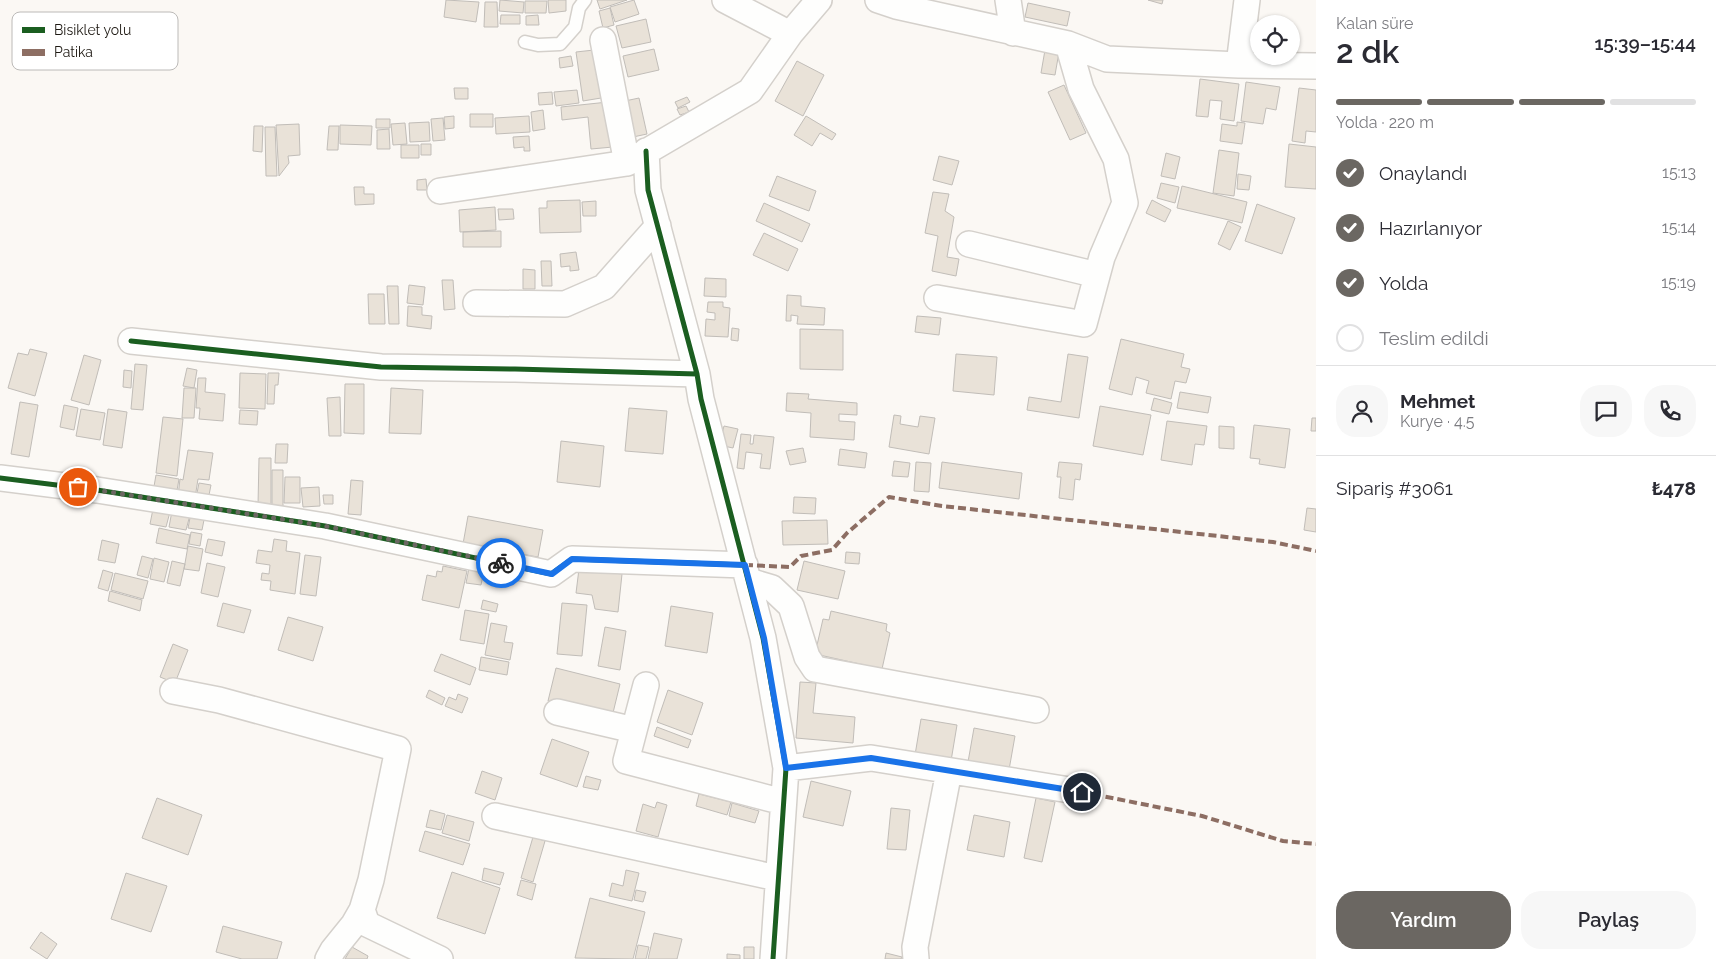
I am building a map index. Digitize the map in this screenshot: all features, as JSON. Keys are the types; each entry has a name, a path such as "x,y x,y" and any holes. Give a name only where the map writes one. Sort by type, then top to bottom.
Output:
{"street":[{"path":"725,0 790,34"},
{"path":"440,191 636,157 750,91 790,34 819,0"},
{"path":"878,0 896,6 1068,44 1107,59 1316,66"},
{"path":"1008,0 1013,33"},
{"path":"1239,64 1247,0"},
{"path":"603,40 636,157 658,226 764,638 786,768 777,878 773,959"},
{"path":"937,298 1084,324 1102,257 1125,203 1116,159 1081,89 1068,44"},
{"path":"476,303 565,304 604,287 658,226"},
{"path":"969,244 1097,275"},
{"path":"131,341 381,367 697,374"},
{"path":"0,478 97,490 325,526 552,574 572,559 747,573 772,588 790,606 806,657 815,669 1036,710"},
{"path":"646,685 626,761 783,802"},
{"path":"173,691 219,700 398,749 371,880 362,910 328,959"},
{"path":"557,712 634,730"},
{"path":"786,768 871,758 1082,792"},
{"path":"916,959 915,947 949,771"},
{"path":"494,816 777,878"},
{"path":"362,910 367,924 440,959"}],"lane":[{"path":"525,42 538,45 560,44 575,26 579,8 585,0"}],"building":[{"path":"446,0 479,2 476,22 444,17"},
{"path":"500,0 524,2 523,13 499,11"},
{"path":"548,0 566,0 566,11 549,13"},
{"path":"597,0 627,0 600,9"},
{"path":"634,0 639,14 615,22 610,7"},
{"path":"1148,0 1163,0 1162,4"},
{"path":"525,1 547,1 546,13 525,13"},
{"path":"485,2 497,2 498,27 484,27"},
{"path":"1028,3 1070,12 1067,26 1025,17"},
{"path":"610,8 614,25 603,28 599,11"},
{"path":"501,15 520,15 520,24 500,24"},
{"path":"538,15 539,25 526,25 526,16"},
{"path":"646,19 651,42 622,48 616,26"},
{"path":"654,49 659,70 628,77 623,56"},
{"path":"594,50 601,98 583,101 576,52"},
{"path":"1045,50 1059,52 1055,75 1041,73"},
{"path":"571,56 573,66 560,68 559,58"},
{"path":"797,61 824,75 803,116 775,101"},
{"path":"1200,79 1239,84 1234,121 1220,119 1222,101 1210,100 1208,117 1196,116"},
{"path":"1246,82 1280,87 1276,110 1266,108 1263,124 1241,121"},
{"path":"1064,85 1086,133 1070,140 1048,92"},
{"path":"454,88 468,88 468,99 455,99"},
{"path":"1299,88 1316,90 1316,132 1306,131 1305,143 1292,141"},
{"path":"577,90 579,103 556,106 554,92"},
{"path":"552,92 553,104 539,105 538,93"},
{"path":"687,97 690,102 678,108 675,102"},
{"path":"639,98 647,134 633,137 625,101"},
{"path":"608,102 613,147 591,149 588,117 562,120 561,107"},
{"path":"686,106 689,112 680,115 677,109"},
{"path":"543,110 545,129 533,131 531,112"},
{"path":"470,114 493,114 493,127 470,127"},
{"path":"454,116 454,128 445,129 444,117"},
{"path":"529,116 530,132 496,134 495,118"},
{"path":"806,116 836,134 832,140 820,133 812,146 794,135"},
{"path":"443,118 445,140 433,141 431,119"},
{"path":"376,119 390,119 390,128 376,128"},
{"path":"429,122 430,141 410,142 409,123"},
{"path":"1237,122 1245,123 1242,144 1220,141 1222,124 1237,126"},
{"path":"405,123 407,144 393,145 391,124"},
{"path":"299,124 300,155 288,156 289,163 279,176 276,125"},
{"path":"340,125 372,126 371,145 340,144"},
{"path":"254,126 263,126 262,152 253,151"},
{"path":"329,126 339,126 338,150 327,150"},
{"path":"265,127 275,127 277,176 266,176"},
{"path":"389,129 390,149 377,149 377,130"},
{"path":"529,136 530,151 524,151 524,147 514,148 513,137"},
{"path":"421,144 431,144 431,155 421,155"},
{"path":"1289,144 1316,147 1316,189 1285,187"},
{"path":"401,145 419,145 419,158 401,158"},
{"path":"1219,150 1239,153 1234,196 1213,193"},
{"path":"1166,153 1180,157 1175,179 1161,176"},
{"path":"939,156 959,161 952,185 933,180"},
{"path":"1238,174 1251,176 1249,190 1237,189"},
{"path":"777,176 816,191 809,211 769,196"},
{"path":"426,179 427,190 417,190 417,180"},
{"path":"1161,183 1179,187 1175,203 1157,198"},
{"path":"1182,186 1247,202 1242,223 1177,208"},
{"path":"354,187 364,187 364,194 374,194 374,204 355,205"},
{"path":"933,192 949,194 945,211 954,217 947,257 959,259 956,276 932,271 938,236 925,233"},
{"path":"580,200 581,232 540,233 539,208 547,208 547,201"},
{"path":"1152,200 1171,210 1165,222 1146,213"},
{"path":"596,201 596,216 583,216 582,202"},
{"path":"764,203 810,224 802,242 756,221"},
{"path":"1257,204 1295,218 1282,254 1245,241"},
{"path":"495,207 496,230 460,232 459,210"},
{"path":"498,209 513,209 514,219 499,220"},
{"path":"1228,221 1241,227 1230,250 1218,244"},
{"path":"501,231 501,247 463,247 463,232"},
{"path":"764,233 798,249 788,271 753,255"},
{"path":"576,252 579,270 570,271 570,266 561,267 560,254"},
{"path":"541,261 551,261 552,286 542,286"},
{"path":"523,269 535,270 535,289 523,289"},
{"path":"705,278 726,279 726,297 704,296"},
{"path":"442,280 453,280 455,309 444,310"},
{"path":"409,285 425,287 423,305 407,303"},
{"path":"387,286 398,286 399,324 389,324"},
{"path":"368,294 384,294 385,324 369,324"},
{"path":"787,295 801,296 801,306 825,308 824,325 797,324 798,316 791,315 791,321 786,321"},
{"path":"708,302 723,302 723,307 730,308 728,337 705,336 706,319 715,320 715,313 707,312"},
{"path":"408,306 422,307 422,315 432,316 431,329 407,326"},
{"path":"917,316 941,318 939,335 915,332"},
{"path":"732,328 739,329 738,341 731,340"},
{"path":"800,329 843,330 843,370 800,369"},
{"path":"1121,339 1184,354 1181,367 1190,369 1186,383 1175,381 1171,399 1146,393 1149,381 1136,377 1132,395 1109,389"},
{"path":"30,349 47,353 35,396 8,388 18,353 28,355"},
{"path":"956,354 997,357 994,395 953,391"},
{"path":"1068,354 1088,357 1079,418 1027,410 1029,397 1061,402"},
{"path":"84,355 101,360 89,405 71,400"},
{"path":"135,364 147,365 143,410 131,409"},
{"path":"187,368 197,370 194,388 183,386"},
{"path":"124,370 132,371 131,388 123,387"},
{"path":"240,373 266,374 265,409 239,408"},
{"path":"268,373 279,373 278,385 275,385 274,404 267,404"},
{"path":"198,378 206,378 205,392 225,394 223,421 199,419 200,408 196,408"},
{"path":"345,384 364,384 364,434 344,433"},
{"path":"184,388 196,388 194,418 182,418"},
{"path":"391,388 423,390 421,434 389,433"},
{"path":"1180,392 1211,397 1208,413 1177,408"},
{"path":"787,393 809,394 808,399 857,403 857,415 839,414 839,421 855,422 854,440 810,437 811,413 786,411"},
{"path":"340,397 341,436 329,436 327,398"},
{"path":"1154,398 1172,403 1169,414 1151,410"},
{"path":"20,402 38,405 29,457 11,454"},
{"path":"64,405 78,408 74,430 60,427"},
{"path":"1100,406 1151,415 1143,455 1093,446"},
{"path":"629,408 667,411 663,454 625,451"},
{"path":"81,409 105,413 100,440 76,436"},
{"path":"108,409 127,412 122,448 103,445"},
{"path":"240,410 258,411 257,425 239,424"},
{"path":"894,415 901,416 900,424 918,427 920,416 935,418 929,454 889,447"},
{"path":"163,417 183,419 177,476 156,473"},
{"path":"1312,418 1316,418 1316,431 1311,431"},
{"path":"1167,421 1207,426 1204,445 1195,444 1192,465 1161,460"},
{"path":"1254,425 1290,429 1285,468 1259,464 1260,459 1250,458"},
{"path":"724,426 738,429 733,448 719,445"},
{"path":"1219,426 1234,427 1234,449 1219,448"},
{"path":"741,434 751,435 750,444 753,444 754,435 774,437 770,469 760,468 762,454 746,452 744,469 737,468"},
{"path":"561,441 604,446 600,487 557,482"},
{"path":"276,444 288,444 287,463 275,463"},
{"path":"803,448 806,462 790,465 786,451"},
{"path":"840,449 867,453 865,468 838,465"},
{"path":"188,450 213,453 209,480 198,479 195,498 178,496 180,479 183,480"},
{"path":"259,458 271,458 271,505 258,505"},
{"path":"894,461 910,463 908,477 892,476"},
{"path":"916,462 931,463 929,492 914,491"},
{"path":"942,462 1022,473 1019,499 939,488"},
{"path":"1059,462 1082,464 1080,480 1075,479 1073,500 1059,498 1061,477 1057,477"},
{"path":"272,470 283,470 283,507 272,508"},
{"path":"156,475 179,479 176,496 153,492"},
{"path":"285,477 300,477 300,503 284,503"},
{"path":"351,480 363,481 361,515 348,514"},
{"path":"199,483 211,485 209,495 197,493"},
{"path":"319,487 320,506 303,507 301,488"},
{"path":"323,495 333,495 333,504 324,504"},
{"path":"794,497 816,498 815,514 793,513"},
{"path":"154,504 171,508 166,527 150,524"},
{"path":"1307,508 1316,509 1316,532 1304,530"},
{"path":"172,511 190,515 186,530 169,527"},
{"path":"191,513 205,515 202,530 188,528"},
{"path":"468,516 543,530 538,557 463,544"},
{"path":"827,520 828,544 783,545 782,521"},
{"path":"159,528 190,535 187,549 156,543"},
{"path":"191,532 202,534 200,546 189,544"},
{"path":"208,539 225,542 222,556 205,552"},
{"path":"274,539 287,541 286,551 300,553 295,594 270,590 271,581 261,580 262,573 269,574 270,565 256,563 258,550 272,552"},
{"path":"102,540 119,544 115,563 98,560"},
{"path":"188,546 203,549 199,571 184,569"},
{"path":"846,552 860,553 859,564 845,563"},
{"path":"305,555 321,557 316,596 300,594"},
{"path":"142,556 153,559 148,578 137,575"},
{"path":"154,558 169,562 164,582 150,579"},
{"path":"172,561 185,564 180,586 167,583"},
{"path":"804,561 845,571 838,599 797,590"},
{"path":"207,563 225,567 218,597 201,593"},
{"path":"470,563 485,566 481,585 466,583"},
{"path":"443,566 467,571 459,608 422,600 427,575 436,577 437,571 442,572"},
{"path":"579,569 622,574 618,612 595,609 592,595 576,593"},
{"path":"103,570 113,573 108,591 98,588"},
{"path":"115,573 148,581 143,599 111,590"},
{"path":"110,591 142,600 140,611 108,601"},
{"path":"483,600 498,604 496,612 481,609"},
{"path":"223,603 251,610 244,633 217,626"},
{"path":"562,603 587,605 582,656 557,654"},
{"path":"671,606 713,613 707,653 665,646"},
{"path":"465,610 489,614 484,644 460,640"},
{"path":"831,611 887,624 886,631 890,633 882,669 815,654 823,619 829,620"},
{"path":"288,617 323,627 313,661 278,650"},
{"path":"491,623 507,626 504,642 513,643 510,660 485,655"},
{"path":"605,627 626,631 620,670 598,666"},
{"path":"173,644 188,650 175,683 160,677"},
{"path":"441,654 476,668 470,685 434,671"},
{"path":"481,657 509,662 507,675 479,670"},
{"path":"556,668 620,684 612,717 548,701"},
{"path":"800,682 816,683 813,713 855,717 853,743 796,738"},
{"path":"429,690 445,698 442,705 426,697"},
{"path":"668,690 703,703 692,735 657,722"},
{"path":"458,694 468,698 462,713 445,706 449,697 456,700"},
{"path":"921,719 957,725 951,761 915,755"},
{"path":"657,727 691,740 688,748 654,736"},
{"path":"974,728 1015,736 1009,770 968,762"},
{"path":"552,739 589,752 577,787 540,774"},
{"path":"482,771 502,778 495,800 475,793"},
{"path":"586,776 601,780 598,790 583,787"},
{"path":"811,781 851,791 843,826 803,817"},
{"path":"699,794 731,802 727,815 696,806"},
{"path":"157,798 202,815 188,855 142,838"},
{"path":"1036,798 1055,802 1042,862 1024,858"},
{"path":"657,802 667,805 658,837 636,831 643,804 655,808"},
{"path":"732,803 759,811 755,823 729,816"},
{"path":"891,808 910,810 906,850 887,849"},
{"path":"430,810 445,814 441,830 426,827"},
{"path":"447,815 474,822 469,841 442,833"},
{"path":"974,815 1010,822 1004,857 967,850"},
{"path":"425,831 470,844 463,865 419,851"},
{"path":"533,837 545,841 533,882 521,878"},
{"path":"484,868 504,873 500,885 482,880"},
{"path":"626,870 639,873 632,901 609,896 612,883 623,886"},
{"path":"452,872 500,888 485,934 437,918"},
{"path":"126,873 167,886 151,932 111,919"},
{"path":"521,880 536,884 532,900 517,895"},
{"path":"636,890 646,892 643,902 634,900"},
{"path":"590,898 645,912 633,959 575,958"},
{"path":"223,926 282,942 277,959 242,959 216,952"},
{"path":"41,932 57,944 47,959 30,948"},
{"path":"654,933 682,939 677,959 648,959"},
{"path":"638,945 649,947 646,959 635,959"},
{"path":"352,947 368,956 367,959 345,959"},
{"path":"744,947 754,947 754,959 744,959"},
{"path":"886,953 902,957 901,959 885,959"},
{"path":"727,954 740,955 740,959 727,959"}],"marked path":[{"path":"745,565 790,567 801,556 832,550 847,533 889,497 942,506 1273,542 1316,551"},
{"path":"1082,792 1202,816 1283,841 1316,844"}],"cycle path":[{"path":"646,151 648,190 697,374 701,399 763,638 786,768 773,959"},
{"path":"131,341 381,367 697,374"},
{"path":"0,478 97,490 325,526 551,574 572,559 745,565"}],"way so far":[{"path":"78,487 325,526 501,563"}],"route":[{"path":"501,563 552,574 572,559 745,565 764,638 786,768 871,758 1082,792"}]}
